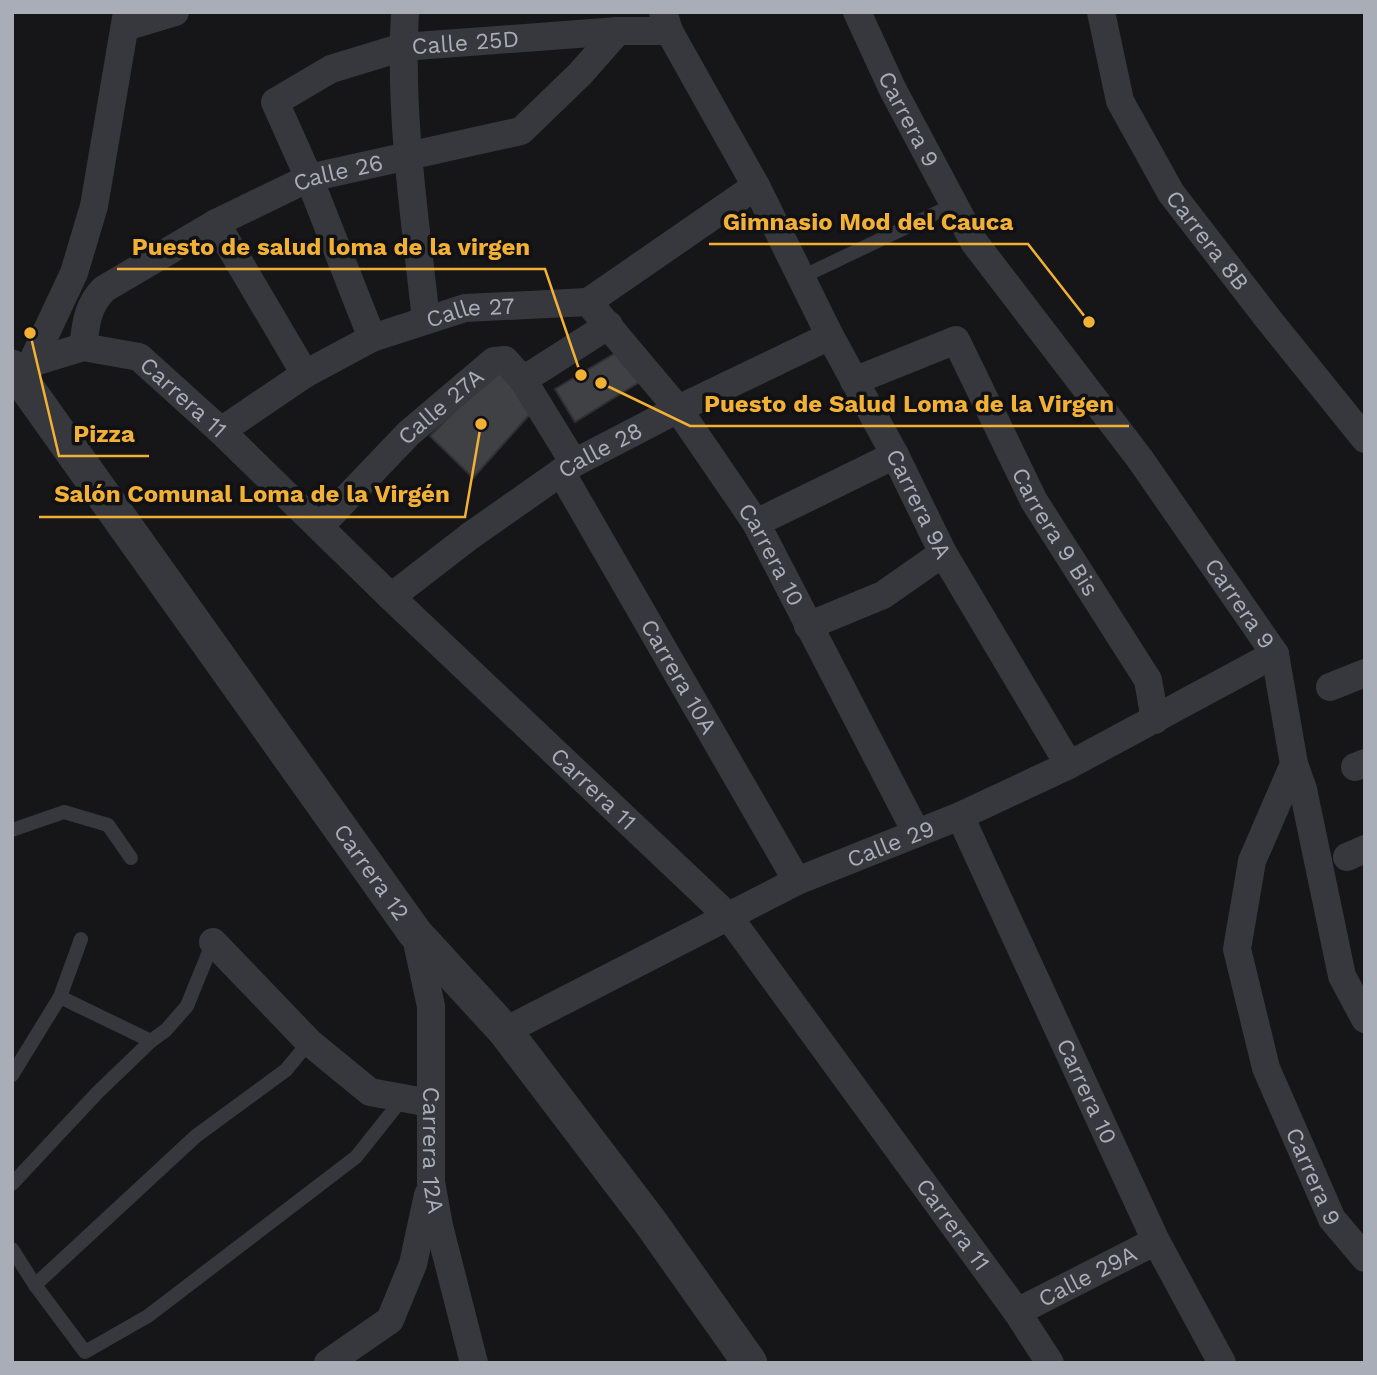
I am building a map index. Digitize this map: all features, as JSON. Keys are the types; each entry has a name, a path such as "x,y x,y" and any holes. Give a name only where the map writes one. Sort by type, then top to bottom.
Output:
{"street":[{"path":"23,370 74,273 94,206 126,19 175,12"},
{"path":"405,12 403,47 407,156 426,320"},
{"name":"Carrera 9","path":"857,12 893,90 974,242 1140,458 1275,654 1294,764 1252,861 1237,949 1266,1068 1332,1219 1365,1258"},
{"name":"Carrera 8B","path":"1101,12 1120,101 1171,193 1365,439"},
{"name":"Calle 25D","path":"309,178 275,102 331,69 403,47 618,31 666,21"},
{"name":"Carrera 9A","path":"666,21 756,186 830,336 895,455 943,552 1069,765"},
{"name":"Calle 26","path":"83,347 93,299 104,289 216,223 309,178 521,131 580,74 618,31"},
{"path":"309,178 372,338"},
{"path":"588,302 756,186"},
{"path":"216,223 305,373"},
{"name":"Calle 27","path":"221,431 305,373 372,338 465,308 588,302"},
{"name":"Carrera 10","path":"588,302 678,409 756,523 916,832"},
{"path":"523,380 609,325"},
{"name":"Calle 28","path":"391,597 470,536 568,467 678,409 830,336"},
{"name":"Carrera 9 Bis","path":"853,381 956,340 1034,501 1148,680 1155,720"},
{"name":"Carrera 11","path":"23,370 83,347 139,357 221,431 391,597 729,916 1017,1312 1050,1363"},
{"name":"Calle 27A","path":"320,526 409,433 494,361 505,360 523,380"},
{"name":"Carrera 12","path":"23,370 415,933 505,1031 650,1223 750,1363"},
{"name":"Carrera 10A","path":"523,380 568,467 797,881"},
{"path":"756,523 895,455"},
{"path":"808,626 883,595 943,552"},
{"name":"Calle 29","path":"505,1031 797,881 960,816 1069,765 1275,654"},
{"path":"1330,687 1365,673"},
{"path":"1294,764 1365,1018"},
{"name":"Carrera 10","path":"960,816 1156,1241 1222,1363"},
{"name":"Carrera 12A","path":"415,933 431,1006 416,1100 439,1226 474,1363"},
{"path":"213,942 309,1042 370,1092 416,1100"},
{"path":"328,1363 390,1320 412,1264 431,1182"},
{"name":"Calle 29A","path":"1017,1312 1156,1241"}],"lane":[{"path":"802,277 955,204"},
{"path":"12,830 64,812 108,825 131,858"},
{"path":"12,1075 60,998 81,939"},
{"path":"12,1184 97,1093 166,1030 187,1006 213,942"},
{"path":"60,998 151,1041"},
{"path":"35,1285 196,1136 286,1070 309,1042"},
{"path":"12,1249 85,1352 148,1316 356,1157 416,1100"}],"building":[{"path":"622,349 646,378 575,422 555,389"},
{"path":"497,368 532,412 473,478 430,436"}],"place":[{"name":"Gimnasio Mod del Cauca","path":"1089,322"},
{"name":"Pizza","path":"30,333"},
{"name":"Puesto de salud loma de la virgen","path":"581,375"},
{"name":"Puesto de Salud Loma de la Virgen","path":"601,383"},
{"name":"Salón Comunal Loma de la Virgén","path":"481,424"}]}
